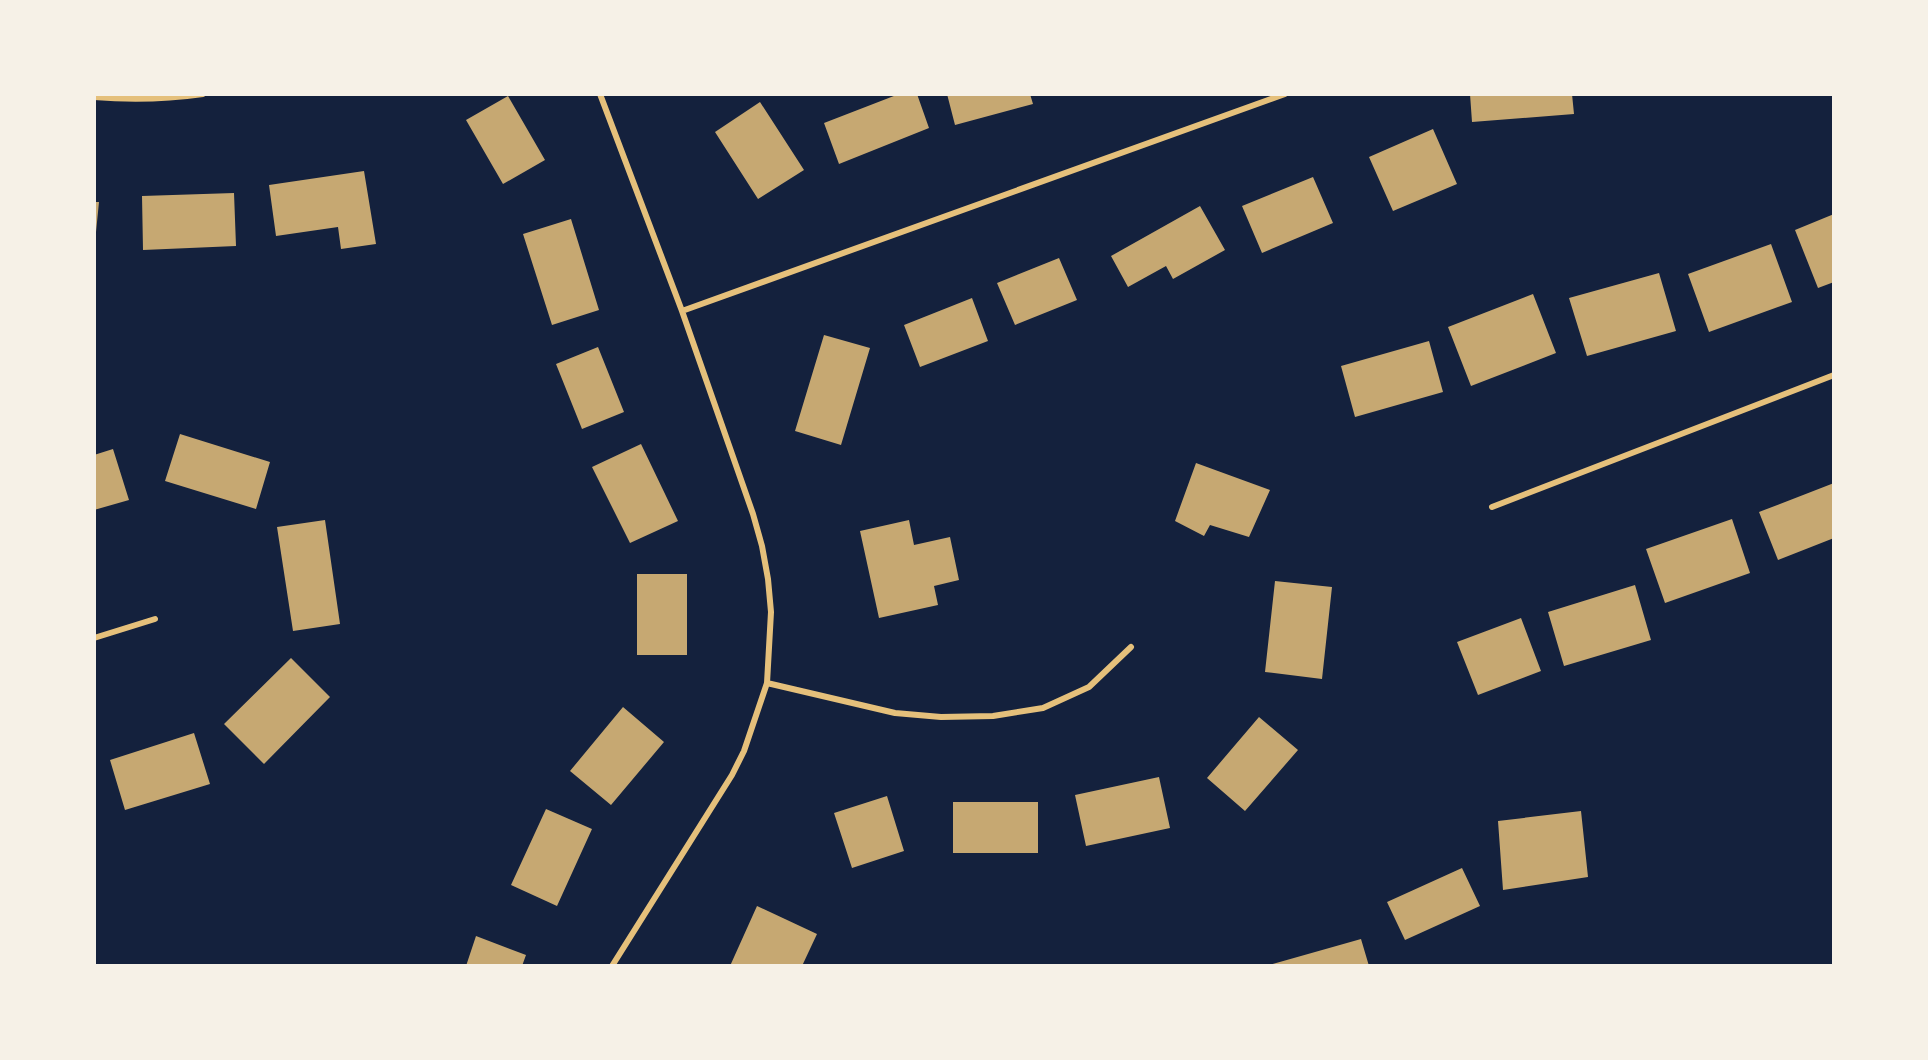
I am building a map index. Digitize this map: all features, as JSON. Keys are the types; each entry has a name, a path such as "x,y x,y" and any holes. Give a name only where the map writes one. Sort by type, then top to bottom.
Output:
{"street":[{"path":"94,97 113,99 188,97 203,94"},
{"path":"600,94 682,311 753,514 762,546 771,612 767,683 744,751 732,775 612,966"},
{"path":"682,311 1285,94"},
{"path":"1492,507 1833,375"},
{"path":"94,638 155,619"},
{"path":"767,683 896,713 941,717 993,716 1043,708 1089,687 1131,647"}],"building":[{"path":"899,94 917,94 929,128 839,164 824,123"},
{"path":"947,94 1030,94 1033,104 955,125"},
{"path":"1470,94 1572,94 1574,114 1472,122"},
{"path":"508,96 545,160 503,184 466,120"},
{"path":"760,102 804,170 758,199 715,132"},
{"path":"1433,129 1457,184 1393,211 1369,157"},
{"path":"364,171 376,244 341,249 338,227 276,236 269,185"},
{"path":"1313,177 1333,223 1262,253 1242,206"},
{"path":"234,193 236,246 143,250 142,196"},
{"path":"94,202 99,202 96,232 94,232"},
{"path":"1200,206 1225,250 1173,279 1166,266 1128,287 1111,256"},
{"path":"1834,214 1834,282 1818,288 1795,230"},
{"path":"571,219 599,310 552,325 523,234"},
{"path":"1771,244 1792,302 1709,332 1688,274"},
{"path":"1059,258 1077,300 1015,325 997,283"},
{"path":"1659,273 1676,331 1587,356 1569,298"},
{"path":"1533,294 1556,353 1471,386 1448,327"},
{"path":"972,298 988,341 920,367 904,325"},
{"path":"824,335 870,348 841,445 795,431"},
{"path":"1429,341 1443,392 1355,417 1341,366"},
{"path":"598,347 624,412 582,429 556,364"},
{"path":"180,434 270,462 256,509 165,481"},
{"path":"641,444 678,521 630,543 592,467"},
{"path":"113,449 129,500 94,510 94,455"},
{"path":"1196,463 1270,490 1249,537 1210,525 1204,536 1175,521"},
{"path":"1834,483 1834,538 1778,560 1759,512"},
{"path":"1732,519 1750,573 1665,603 1646,549"},
{"path":"325,520 340,624 293,631 277,527"},
{"path":"909,520 914,545 950,537 959,580 934,586 938,605 879,618 860,531"},
{"path":"637,574 687,574 687,655 637,655"},
{"path":"1275,581 1332,587 1322,679 1265,672"},
{"path":"1635,585 1651,640 1564,666 1548,612"},
{"path":"1521,618 1541,671 1478,695 1457,642"},
{"path":"291,658 330,697 264,764 224,724"},
{"path":"623,707 664,742 611,805 570,771"},
{"path":"1259,717 1298,750 1245,811 1207,778"},
{"path":"194,733 210,784 125,810 110,760"},
{"path":"1159,777 1170,828 1086,846 1075,795"},
{"path":"887,796 904,851 852,868 834,813"},
{"path":"953,802 1038,802 1038,853 953,853"},
{"path":"546,809 592,829 557,906 511,885"},
{"path":"1581,811 1588,877 1503,890 1498,821"},
{"path":"1462,868 1480,906 1405,940 1387,902"},
{"path":"757,906 817,934 802,966 730,966"},
{"path":"476,936 526,955 522,966 466,966"},
{"path":"1361,939 1369,966 1269,966 1269,965"}]}
